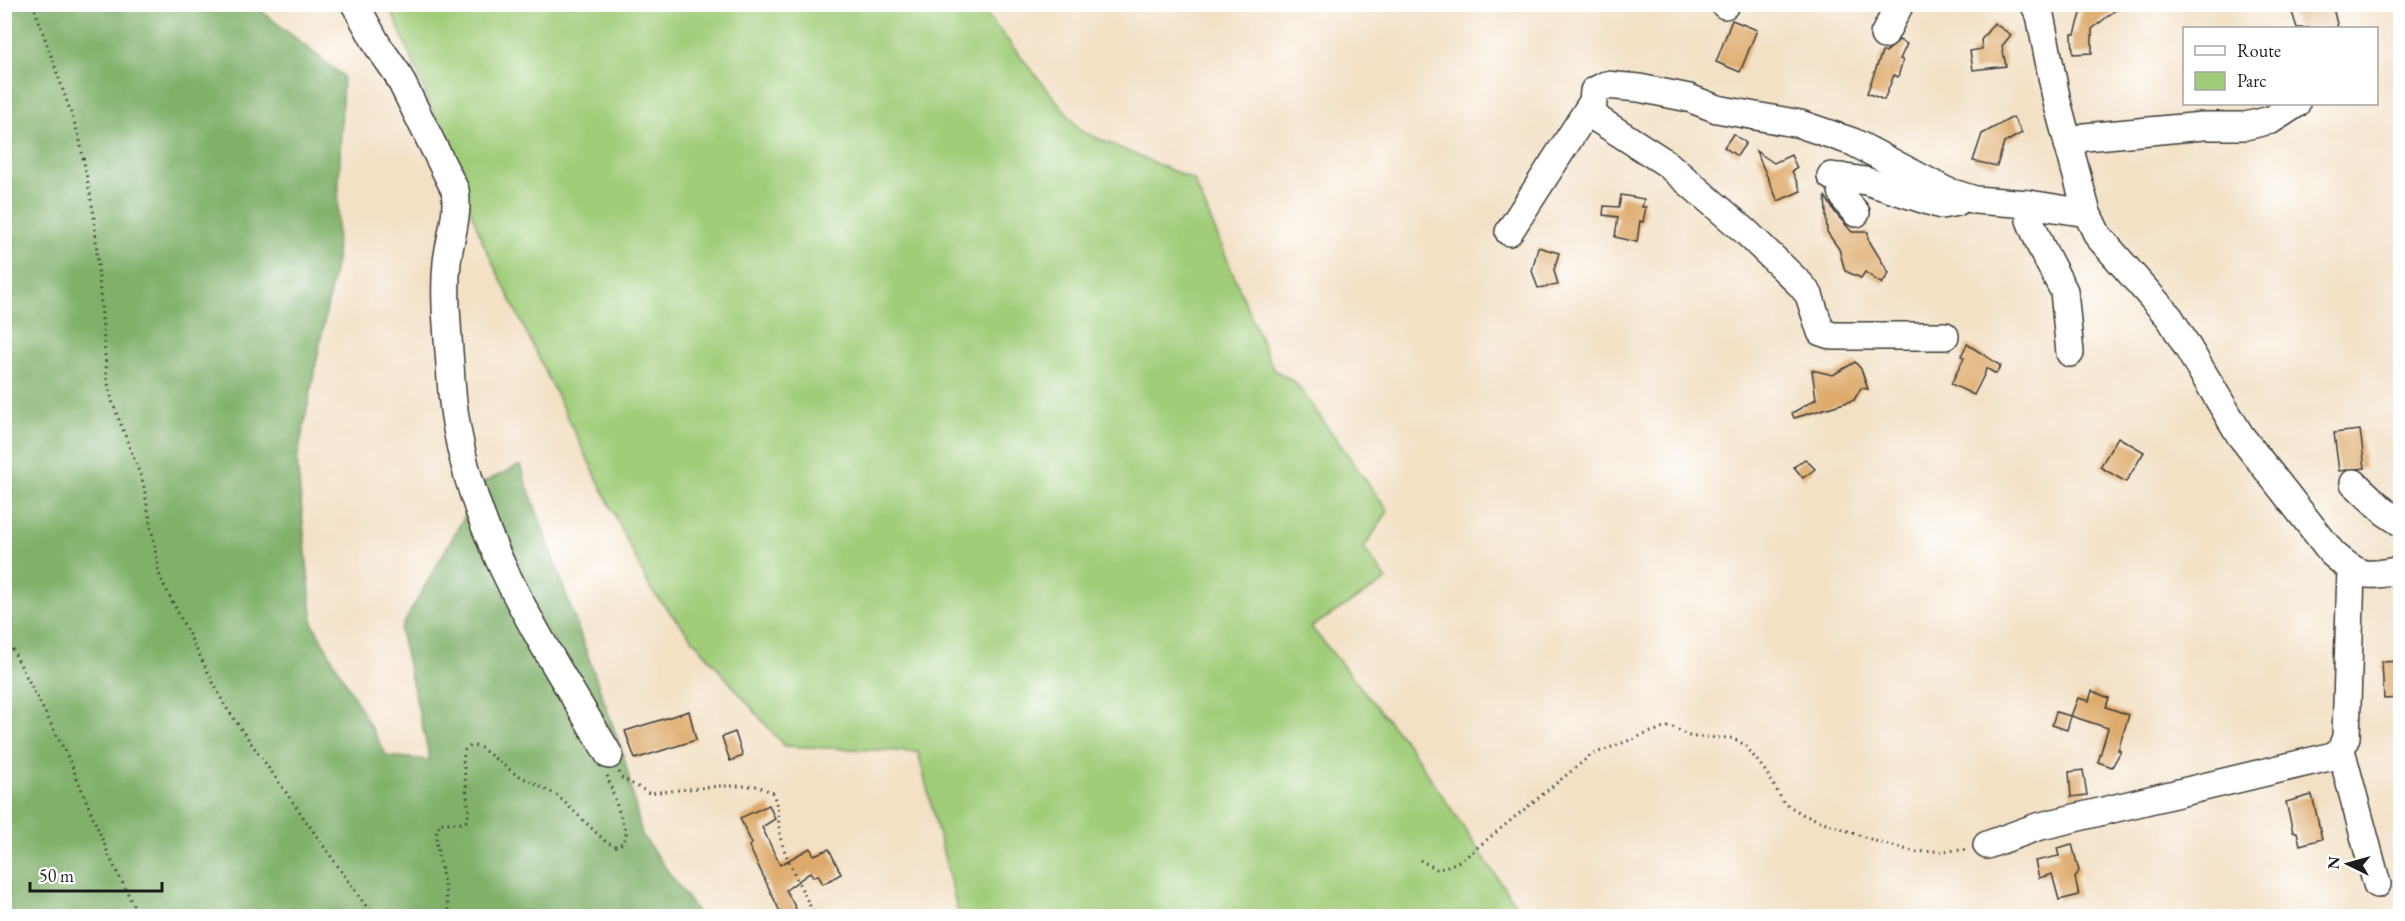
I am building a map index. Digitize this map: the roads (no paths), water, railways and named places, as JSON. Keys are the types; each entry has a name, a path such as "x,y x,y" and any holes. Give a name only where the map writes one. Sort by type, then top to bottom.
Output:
{"street":[{"path":"356,4 378,46 397,74 455,190 458,206 447,262 451,381 454,422 477,506 491,544 525,615 605,749"},
{"path":"1884,35 1900,4"},
{"path":"2034,4 2040,15 2057,102 2087,213 2098,236 2170,318 2240,435 2333,554 2351,570 2370,576 2400,570"},
{"path":"1945,336 1833,336 1821,332 1811,302 1802,285 1745,231 1666,163 1599,120 1592,112 1594,91 1606,85 1639,88 1689,98 1717,109 1800,124 1853,142 1946,191 1975,200 2029,204 2087,213"},
{"path":"1509,232 1592,103"},
{"path":"2068,144 2085,137 2203,126 2245,126 2271,120 2294,105"},
{"path":"1856,213 1844,200 1836,177 1866,181 1941,205 1954,205 1966,197"},
{"path":"2029,204 2030,220 2064,291 2070,353"},
{"path":"2354,483 2385,512 2400,522"},
{"path":"1987,845 2037,827 2321,760 2341,750 2346,737 2348,714 2351,570"},
{"path":"2341,750 2377,885"}]}
